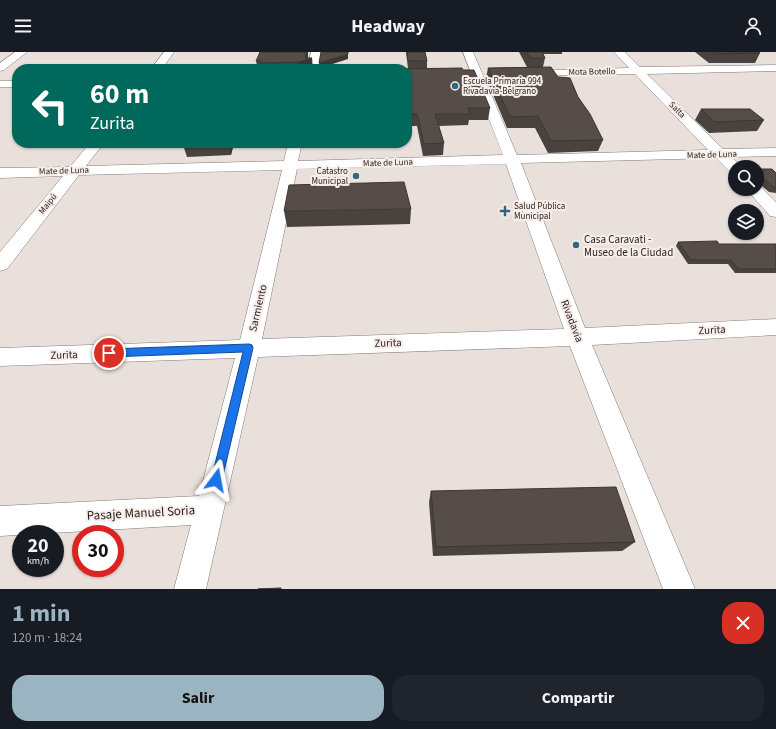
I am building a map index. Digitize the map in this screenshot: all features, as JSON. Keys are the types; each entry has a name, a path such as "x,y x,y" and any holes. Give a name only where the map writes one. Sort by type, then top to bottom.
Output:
{"street":[{"path":"0,68 22,52"},
{"path":"160,64 169,52"},
{"path":"314,64 316,52"},
{"name":"Rivadavia","path":"468,52 512,159 578,337 679,589"},
{"name":"Salta","path":"619,52 728,162"},
{"name":"Mota Botello","path":"512,73 776,68"},
{"path":"0,84 12,84"},
{"name":"Maipú","path":"0,265 92,148"},
{"name":"Sarmiento","path":"190,589 249,348 294,148"},
{"name":"Mate de Luna","path":"0,174 512,159 721,155 776,152"},
{"path":"761,196 776,212"},
{"name":"Zurita","path":"0,357 578,337 776,327"},
{"name":"Pasaje Manuel Soria","path":"0,521 209,510"}],"building":[{"path":"260,52 306,52 305,58 312,58 299,62 261,63 262,60 256,61"},
{"path":"321,52 348,52 348,54 319,63"},
{"path":"407,52 425,52 427,61 408,61"},
{"path":"527,52 542,52 545,58 530,58"},
{"path":"711,52 758,52 760,53 714,54"},
{"path":"551,67 558,77 570,78 578,97 590,114 603,140 551,141 538,116 510,117 488,68"},
{"path":"462,68 463,70 474,70 490,108 468,108 470,114 435,114 444,143 424,144 417,114 412,114 412,69"},
{"path":"701,109 750,109 764,120 715,122"},
{"path":"764,169 772,169 776,173 776,187 773,187 764,179"},
{"path":"404,182 411,209 284,211 289,185"},
{"path":"717,241 719,244 776,244 776,269 738,269 731,260 691,260 678,242"},
{"path":"616,487 635,542 436,547 431,491"},
{"path":"281,588 281,589 258,589"}],"place":[{"name":"Escuela Primaria 994 Rivadavia-Belgrano","path":"455,86"},
{"name":"Catastro Municipal","path":"356,176"},
{"name":"Salud Pública Municipal","path":"505,211"},
{"name":"Casa Caravati - Museo de la Ciudad","path":"576,245"}],"route":[{"path":"109,353 249,348 216,480"}]}
